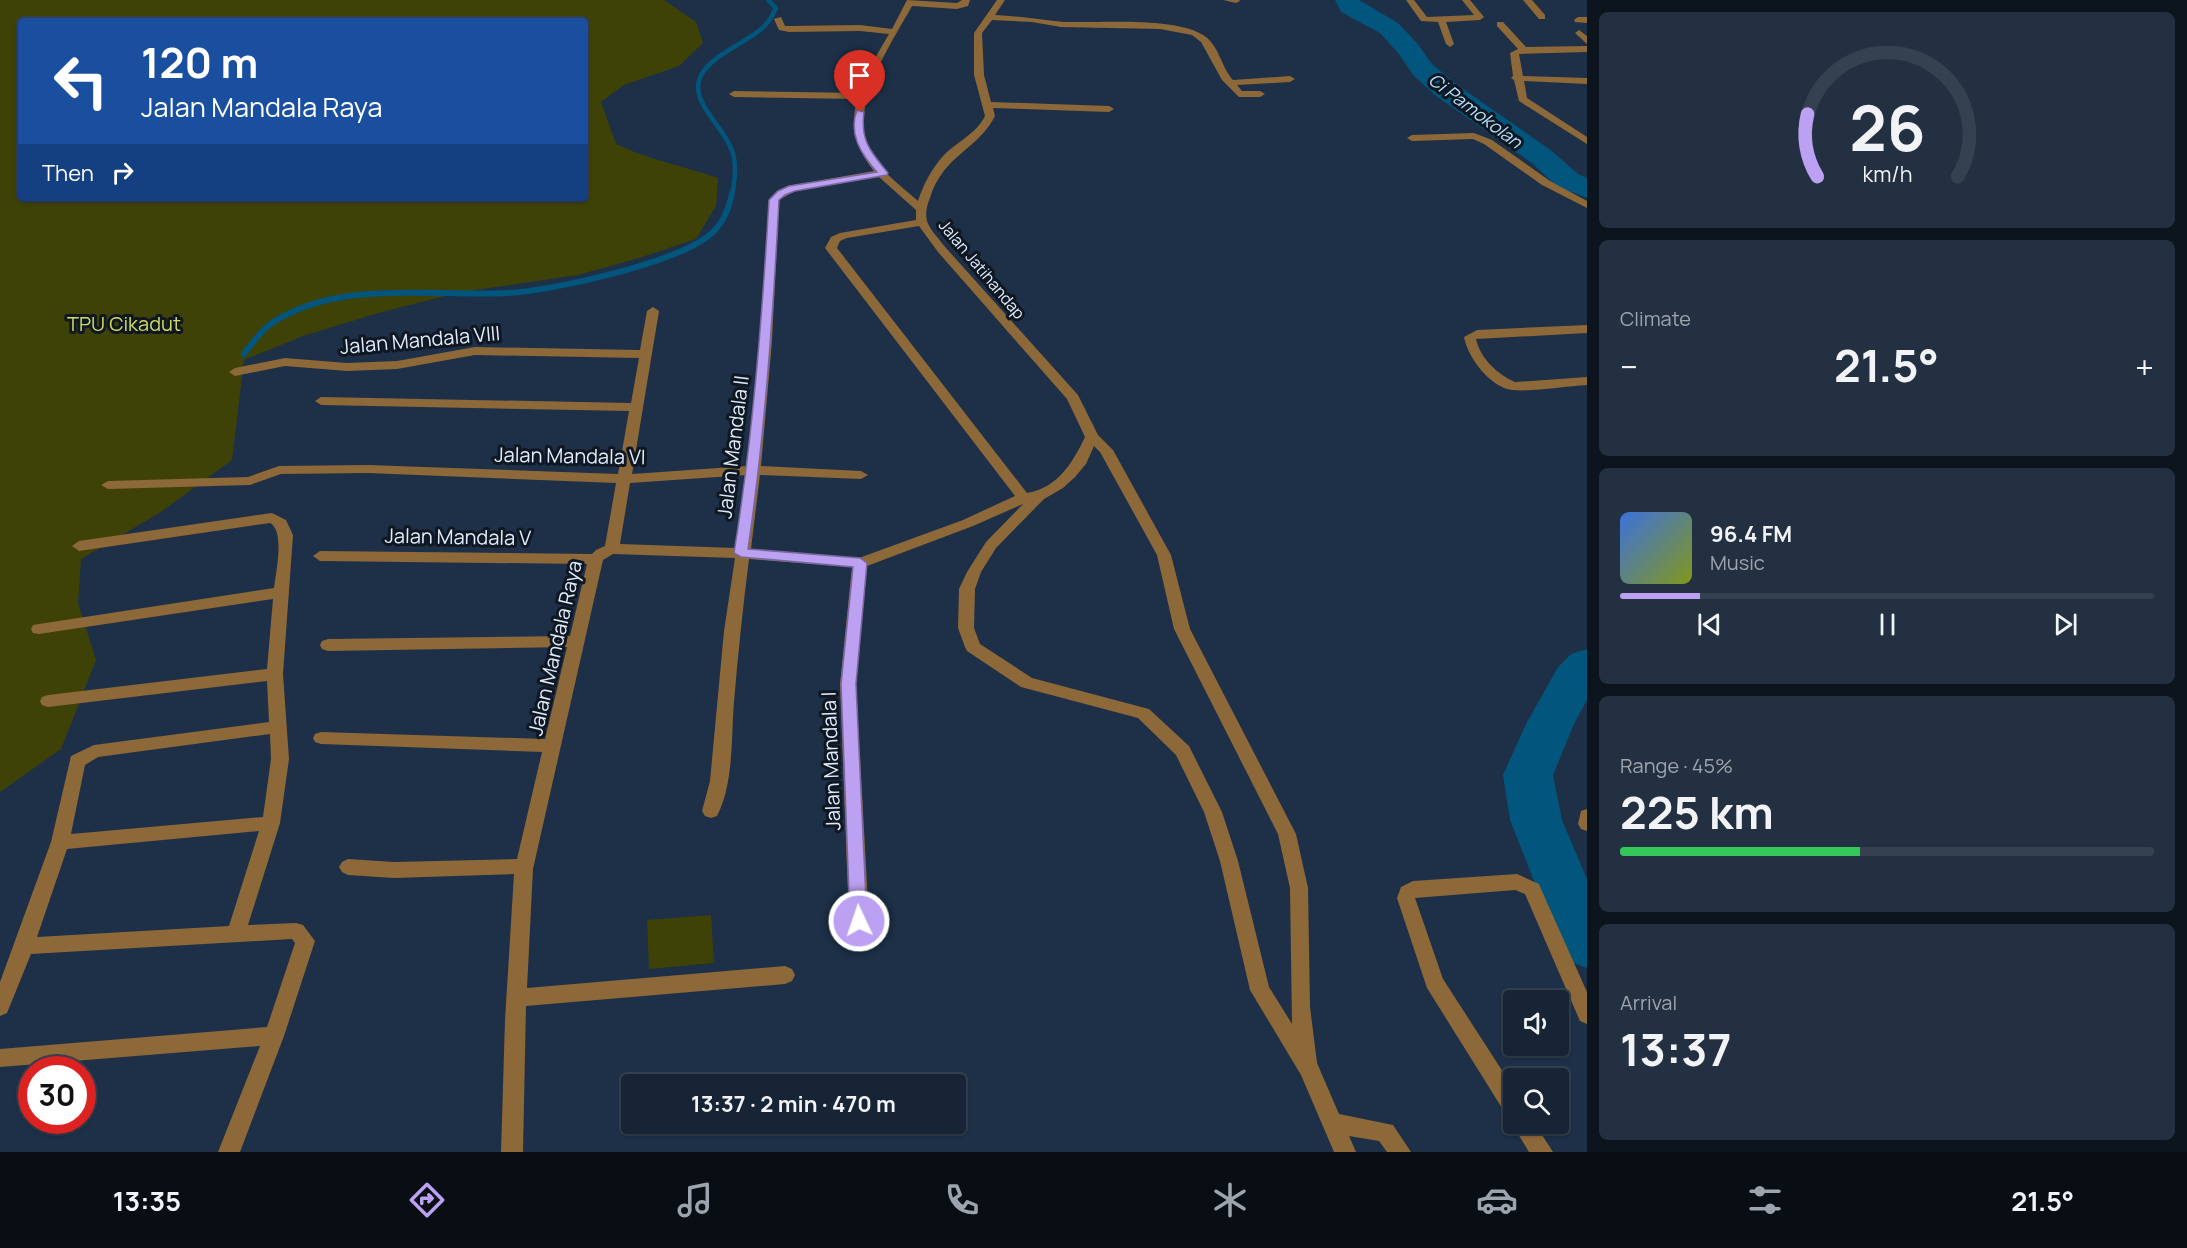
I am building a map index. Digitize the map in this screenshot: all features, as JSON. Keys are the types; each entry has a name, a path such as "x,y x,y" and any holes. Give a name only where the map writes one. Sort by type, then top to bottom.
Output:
{"street":[{"path":"966,0 965,4 957,6 910,2 871,71 863,96 857,128 866,152 921,216 844,235 835,239 831,248 1032,496 991,545 974,572 967,589 966,628 973,647 1026,684 1143,713 1183,751 1213,812 1226,851 1260,990 1309,1069 1345,1152"},
{"path":"1000,0 978,33 979,75 988,105 1109,109"},
{"path":"1410,0 1424,19 1480,17 1466,0"},
{"path":"1527,0 1542,17"},
{"path":"988,17 1083,30 1162,27 1201,35 1227,80 1239,94 1260,94"},
{"path":"778,19 782,28 789,29 860,28 894,32"},
{"path":"1442,20 1450,44"},
{"path":"1500,24 1524,50"},
{"path":"1579,33 1587,41"},
{"path":"1587,49 1524,50 1514,53 1516,78 1522,99 1526,104 1587,141"},
{"path":"1516,78 1587,81"},
{"path":"1231,83 1290,79"},
{"path":"734,94 863,96"},
{"name":"Jalan Jatihandap","path":"988,105 990,116 984,128 947,158 928,186 921,216 942,250 1073,398 1092,437 1106,450 1164,555 1182,629 1287,834 1299,888 1300,1007 1309,1069"},
{"path":"1412,138 1474,136 1488,142 1546,183 1587,205"},
{"name":"Jalan Mandala II","path":"711,811 719,781 741,553 754,470 766,341 774,200 781,193 792,188 883,173"},
{"path":"612,549 653,311"},
{"path":"1587,329 1477,334 1470,337 1470,346 1503,382 1513,386 1587,381"},
{"name":"Jalan Mandala VIII","path":"235,372 285,362 347,367 397,365 475,351 645,354"},
{"path":"321,401 637,407"},
{"name":"Jalan Mandala Raya","path":"512,1152 517,998 525,866 596,559 601,553 612,549 741,553 860,563 959,526 1058,485 1079,464 1092,437"},
{"name":"Jalan Mandala VI","path":"108,485 250,481 279,470 380,470 624,479 754,470 861,474"},
{"path":"79,546 272,518 281,523 286,535 275,674 280,759 271,824 245,901 237,933"},
{"name":"Jalan Mandala V","path":"320,556 596,559"},
{"name":"Jalan Mandala I","path":"859,921 848,684 860,563"},
{"path":"39,629 283,592"},
{"path":"328,645 578,641"},
{"path":"48,701 275,674"},
{"path":"0,1007 60,842 77,761 94,751 278,728"},
{"path":"321,738 553,746"},
{"path":"1587,816 1587,824"},
{"path":"60,842 271,824"},
{"path":"348,867 394,870 525,866"},
{"path":"1503,1092 1434,982 1406,898 1408,892 1413,889 1517,882 1532,889 1587,1015"},
{"path":"24,946 296,931 305,941 274,1036 229,1152"},
{"path":"517,998 784,975"},
{"path":"0,1058 274,1036"},
{"path":"1332,1124 1385,1132 1400,1152"},
{"path":"1530,1134 1542,1152"}],"green space":[{"name":"TPU Cikadut","path":"0,0 664,0 696,22 703,43 679,66 624,85 601,102 616,144 654,159 718,178 716,206 696,239 578,275 461,292 382,312 303,336 244,360 232,460 161,512 81,559 78,603 96,660 61,749 0,792"},
{"path":"711,915 714,963 649,969 647,920"}],"waterway":[{"path":"732,195 735,168 732,149 699,96 698,83 703,72 712,62 768,23 776,8 768,0"},
{"name":"Ci Pamokolan","path":"1347,0 1350,7 1389,28 1408,48 1423,70 1446,90 1542,157 1567,180 1587,189"},
{"path":"244,354 270,324 301,308 330,299 389,293 479,294 528,291 584,281 645,264 696,244 712,233 725,215 732,193"},
{"name":"Ci Pamokolan","path":"1587,666 1575,679 1550,724 1528,775 1536,820 1587,944"}],"route":[{"path":"859,921 848,684 860,563 741,553 754,470 766,341 774,200 781,193 792,188 883,173 870,159 862,145 857,128 860,112"}]}
